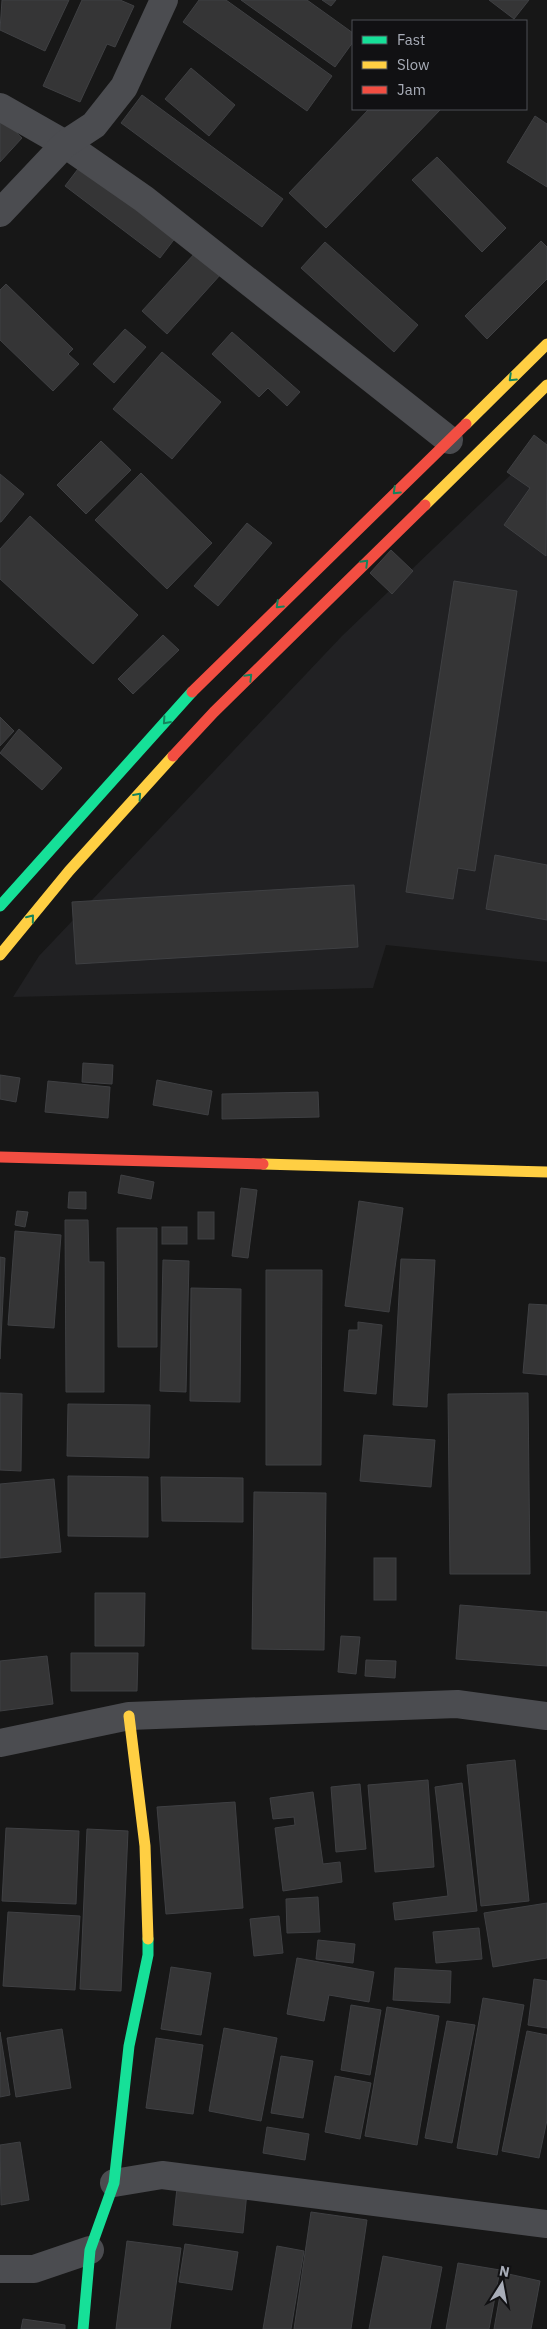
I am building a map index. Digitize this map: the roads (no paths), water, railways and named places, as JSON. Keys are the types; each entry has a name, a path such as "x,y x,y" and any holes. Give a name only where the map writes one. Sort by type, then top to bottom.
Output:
{"main road":[{"path":"0,906 201,682 547,344"},
{"path":"0,956 69,871 214,712 547,385"},
{"path":"0,1157 547,1172"},
{"path":"83,2329 90,2250 114,2183 129,2046 148,1955 145,1846 129,1716"}],"street":[{"path":"0,213 65,144 94,125 124,87 164,0"},
{"path":"0,107 65,144 144,199 449,440"},
{"path":"0,1743 129,1716 457,1704 547,1716"},
{"path":"114,2183 162,2174 547,2224"},
{"path":"0,2269 34,2269 90,2250"}]}
